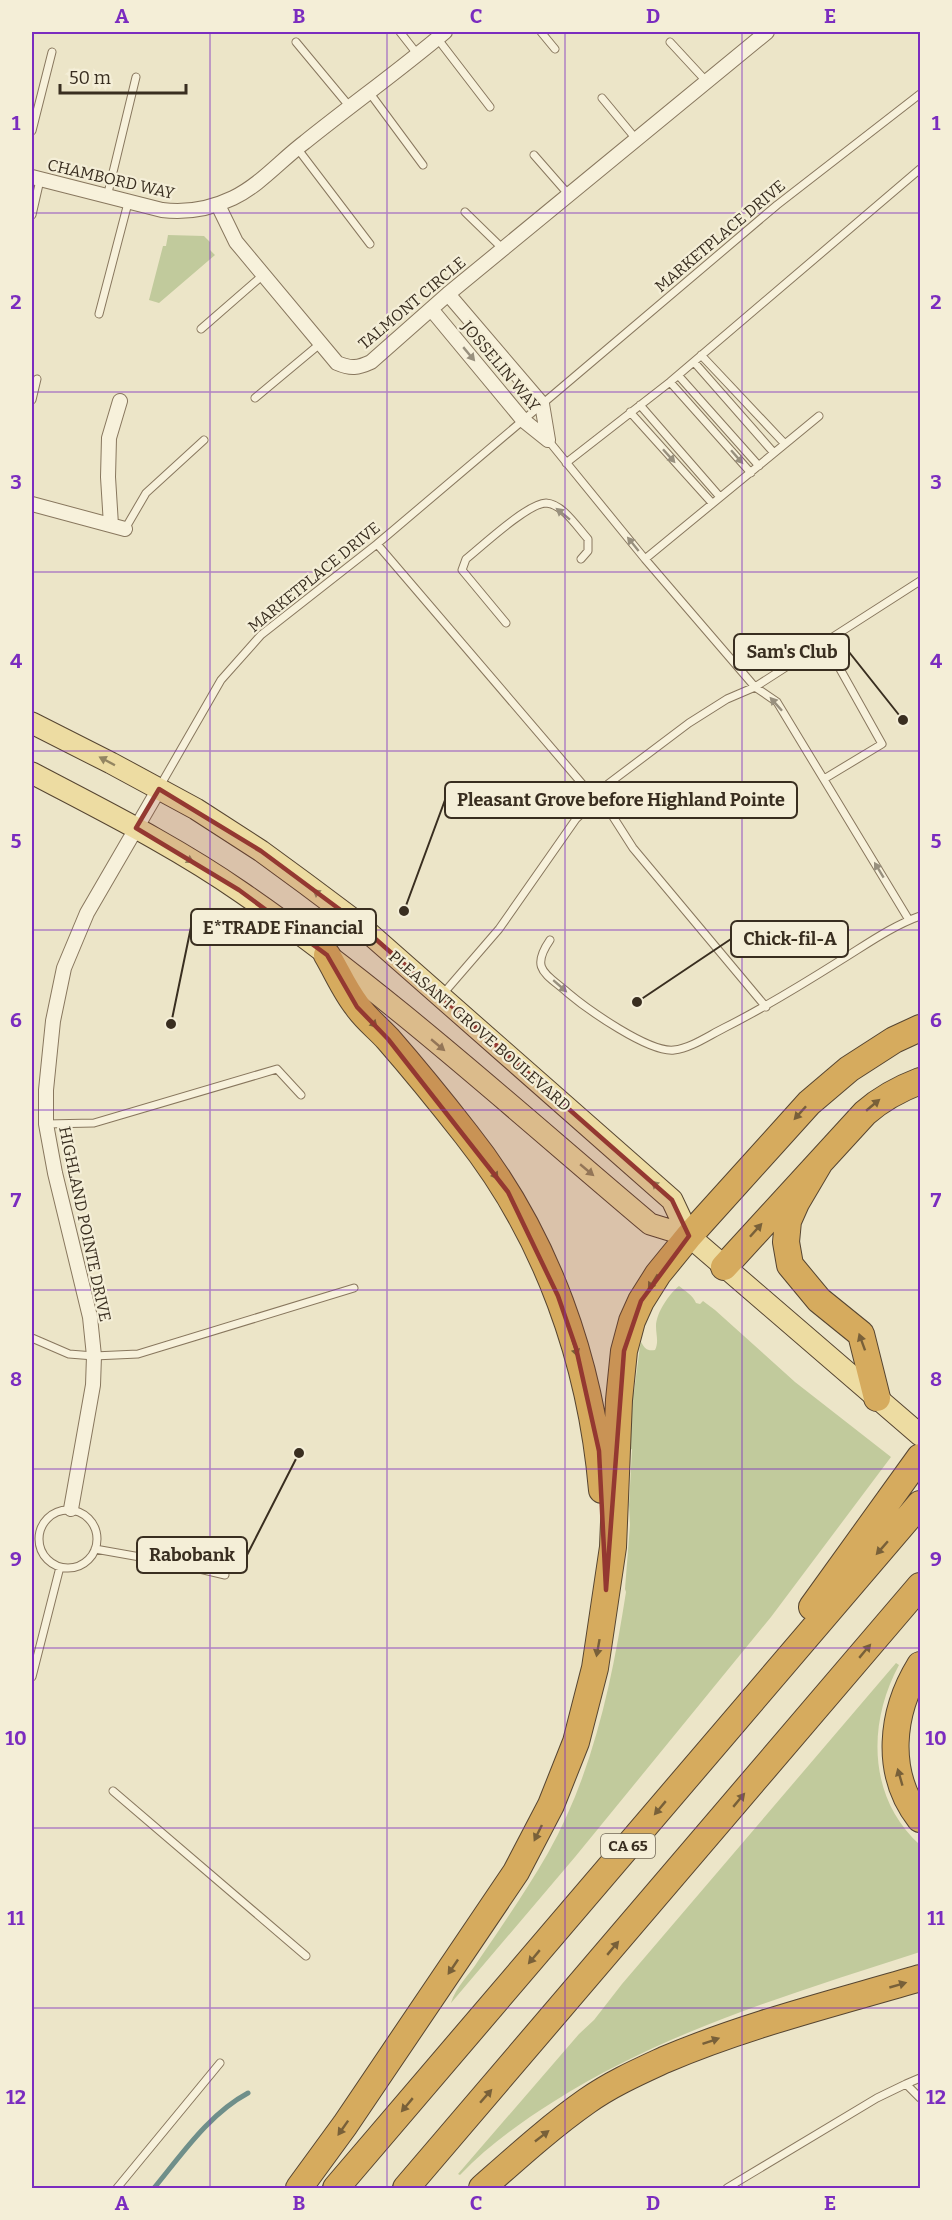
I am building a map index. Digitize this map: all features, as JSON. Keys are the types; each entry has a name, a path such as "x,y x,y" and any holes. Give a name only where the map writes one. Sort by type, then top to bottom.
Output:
{"highway":[{"path":"327,955 357,1007 388,1039 467,1135 508,1192 538,1248 576,1348 590,1404 599,1451 606,1590"},
{"path":"299,2188 345,2125 486,1919 535,1840 576,1742 595,1668 613,1546 619,1400 624,1351 632,1321 641,1301 658,1274 689,1236 809,1103 849,1069 894,1040 921,1028"},
{"path":"724,1267 789,1193 865,1113 882,1098 903,1087 921,1082"},
{"path":"819,1164 788,1221 786,1242 790,1265 819,1299 861,1334 877,1398"},
{"path":"681,1784 921,1457"},
{"name":"CA 65","path":"336,2188 921,1504"},
{"path":"406,2188 921,1586"},
{"path":"921,1665 900,1710 895,1729 895,1749 900,1781 907,1798 921,1820"},
{"path":"482,2188 517,2156 588,2100 639,2072 698,2046 743,2030 921,1978"}],"main road":[{"name":"PLEASANT GROVE BOULEVARD","path":"32,723 196,809 279,864 354,920 672,1200 689,1236 921,1435"},
{"name":"PLEASANT GROVE BOULEVARD","path":"32,773 136,828 239,890 327,955 650,1224 689,1236"}],"street":[{"name":"TALMONT CIRCLE","path":"218,205 236,242 337,363 358,368 371,362 448,294 768,32"},
{"path":"218,205 251,187 441,35"},
{"name":"CHAMBORD WAY","path":"36,179 128,203 178,212 218,205"},
{"name":"JOSSELIN WAY","path":"448,294 542,404 548,440"},
{"name":"JOSSELIN WAY","path":"431,309 523,420 548,440"},
{"path":"111,525 108,477 110,438 120,401"},
{"path":"32,504 125,529"},
{"name":"HIGHLAND POINTE DRIVE","path":"71,1509 93,1385 94,1356 90,1317 55,1173 38,1124 46,1090 53,1021 64,968 87,913 159,789"}],"lane":[{"path":"400,32 418,55"},
{"path":"541,32 555,49"},
{"path":"441,35 490,107"},
{"path":"296,42 350,107"},
{"path":"670,42 707,81"},
{"path":"32,131 52,52"},
{"path":"107,197 136,77"},
{"path":"369,92 423,165"},
{"name":"MARKETPLACE DRIVE","path":"159,789 221,680 261,635 377,544 777,205 921,94"},
{"path":"602,98 636,140"},
{"path":"297,148 370,244"},
{"path":"534,155 569,195"},
{"path":"566,463 670,382 921,169"},
{"path":"32,215 36,179"},
{"path":"99,314 128,203"},
{"path":"465,212 503,249"},
{"path":"201,328 263,275"},
{"path":"255,398 321,343"},
{"path":"701,355 785,444"},
{"path":"694,362 774,453"},
{"path":"678,375 759,466"},
{"path":"32,400 37,379"},
{"path":"670,382 751,473"},
{"path":"640,405 720,497"},
{"path":"630,412 712,503"},
{"path":"645,559 819,416"},
{"path":"125,529 146,492 204,440"},
{"path":"548,440 645,559 755,687 777,702 909,920"},
{"path":"506,623 462,570 466,559 529,508 546,503 562,510 588,539 588,551 581,560"},
{"path":"377,544 596,800 610,812 633,849 766,1007"},
{"path":"441,997 499,929 576,819 596,800 608,784 689,723 727,699 755,687 921,581"},
{"path":"824,779 882,744 835,660 829,638"},
{"path":"550,940 541,953 539,962 543,972 582,1005 652,1048 673,1050 691,1045 766,1007 909,920 921,916"},
{"path":"38,1124 94,1122 277,1069 301,1095"},
{"path":"32,1338 69,1354 94,1356 138,1354 354,1288"},
{"path":"63,1509 81,1512 94,1525 97,1533 95,1549 89,1559 74,1568 60,1567 50,1563 40,1550 39,1534 44,1521 50,1515 63,1509"},
{"path":"95,1549 225,1575"},
{"path":"32,1677 60,1567"},
{"path":"113,1791 306,1956"},
{"path":"117,2188 220,2063"},
{"path":"727,2188 877,2098 921,2078"},
{"path":"906,2084 921,2098"}],"highlighted area":[{"path":"159,789 261,851 354,920 672,1200 689,1236 641,1301 624,1351 606,1590 599,1451 576,1348 558,1296 508,1192 388,1039 357,1007 327,955 239,890 136,828"}],"green space":[{"path":"168,235 204,236 210,242 210,250 215,255 159,303 149,300"},
{"path":"679,1286 691,1295 696,1303 700,1304 703,1301 715,1310 795,1382 891,1457 771,1617 575,1857 451,2003 459,1987 505,1921 548,1853 564,1823 589,1759 607,1693 626,1592 632,1449 627,1451 630,1396 634,1392 641,1342 646,1349 655,1350 658,1315 667,1299"},
{"path":"896,1663 899,1665 881,1711 878,1760 882,1783 890,1805 903,1826 920,1845 920,1952 778,1998 640,2054 541,2110 481,2154 460,2175 458,2174 579,2034 594,2020 622,1984"}],"waterway":[{"path":"154,2188 209,2123 248,2093"}],"place":[{"name":"Sam's Club","path":"903,720"},
{"name":"Pleasant Grove before Highland Pointe","path":"404,911"},
{"name":"Chick-fil-A","path":"637,1002"},
{"name":"E*TRADE Financial","path":"171,1024"},
{"name":"Rabobank","path":"299,1453"}]}
